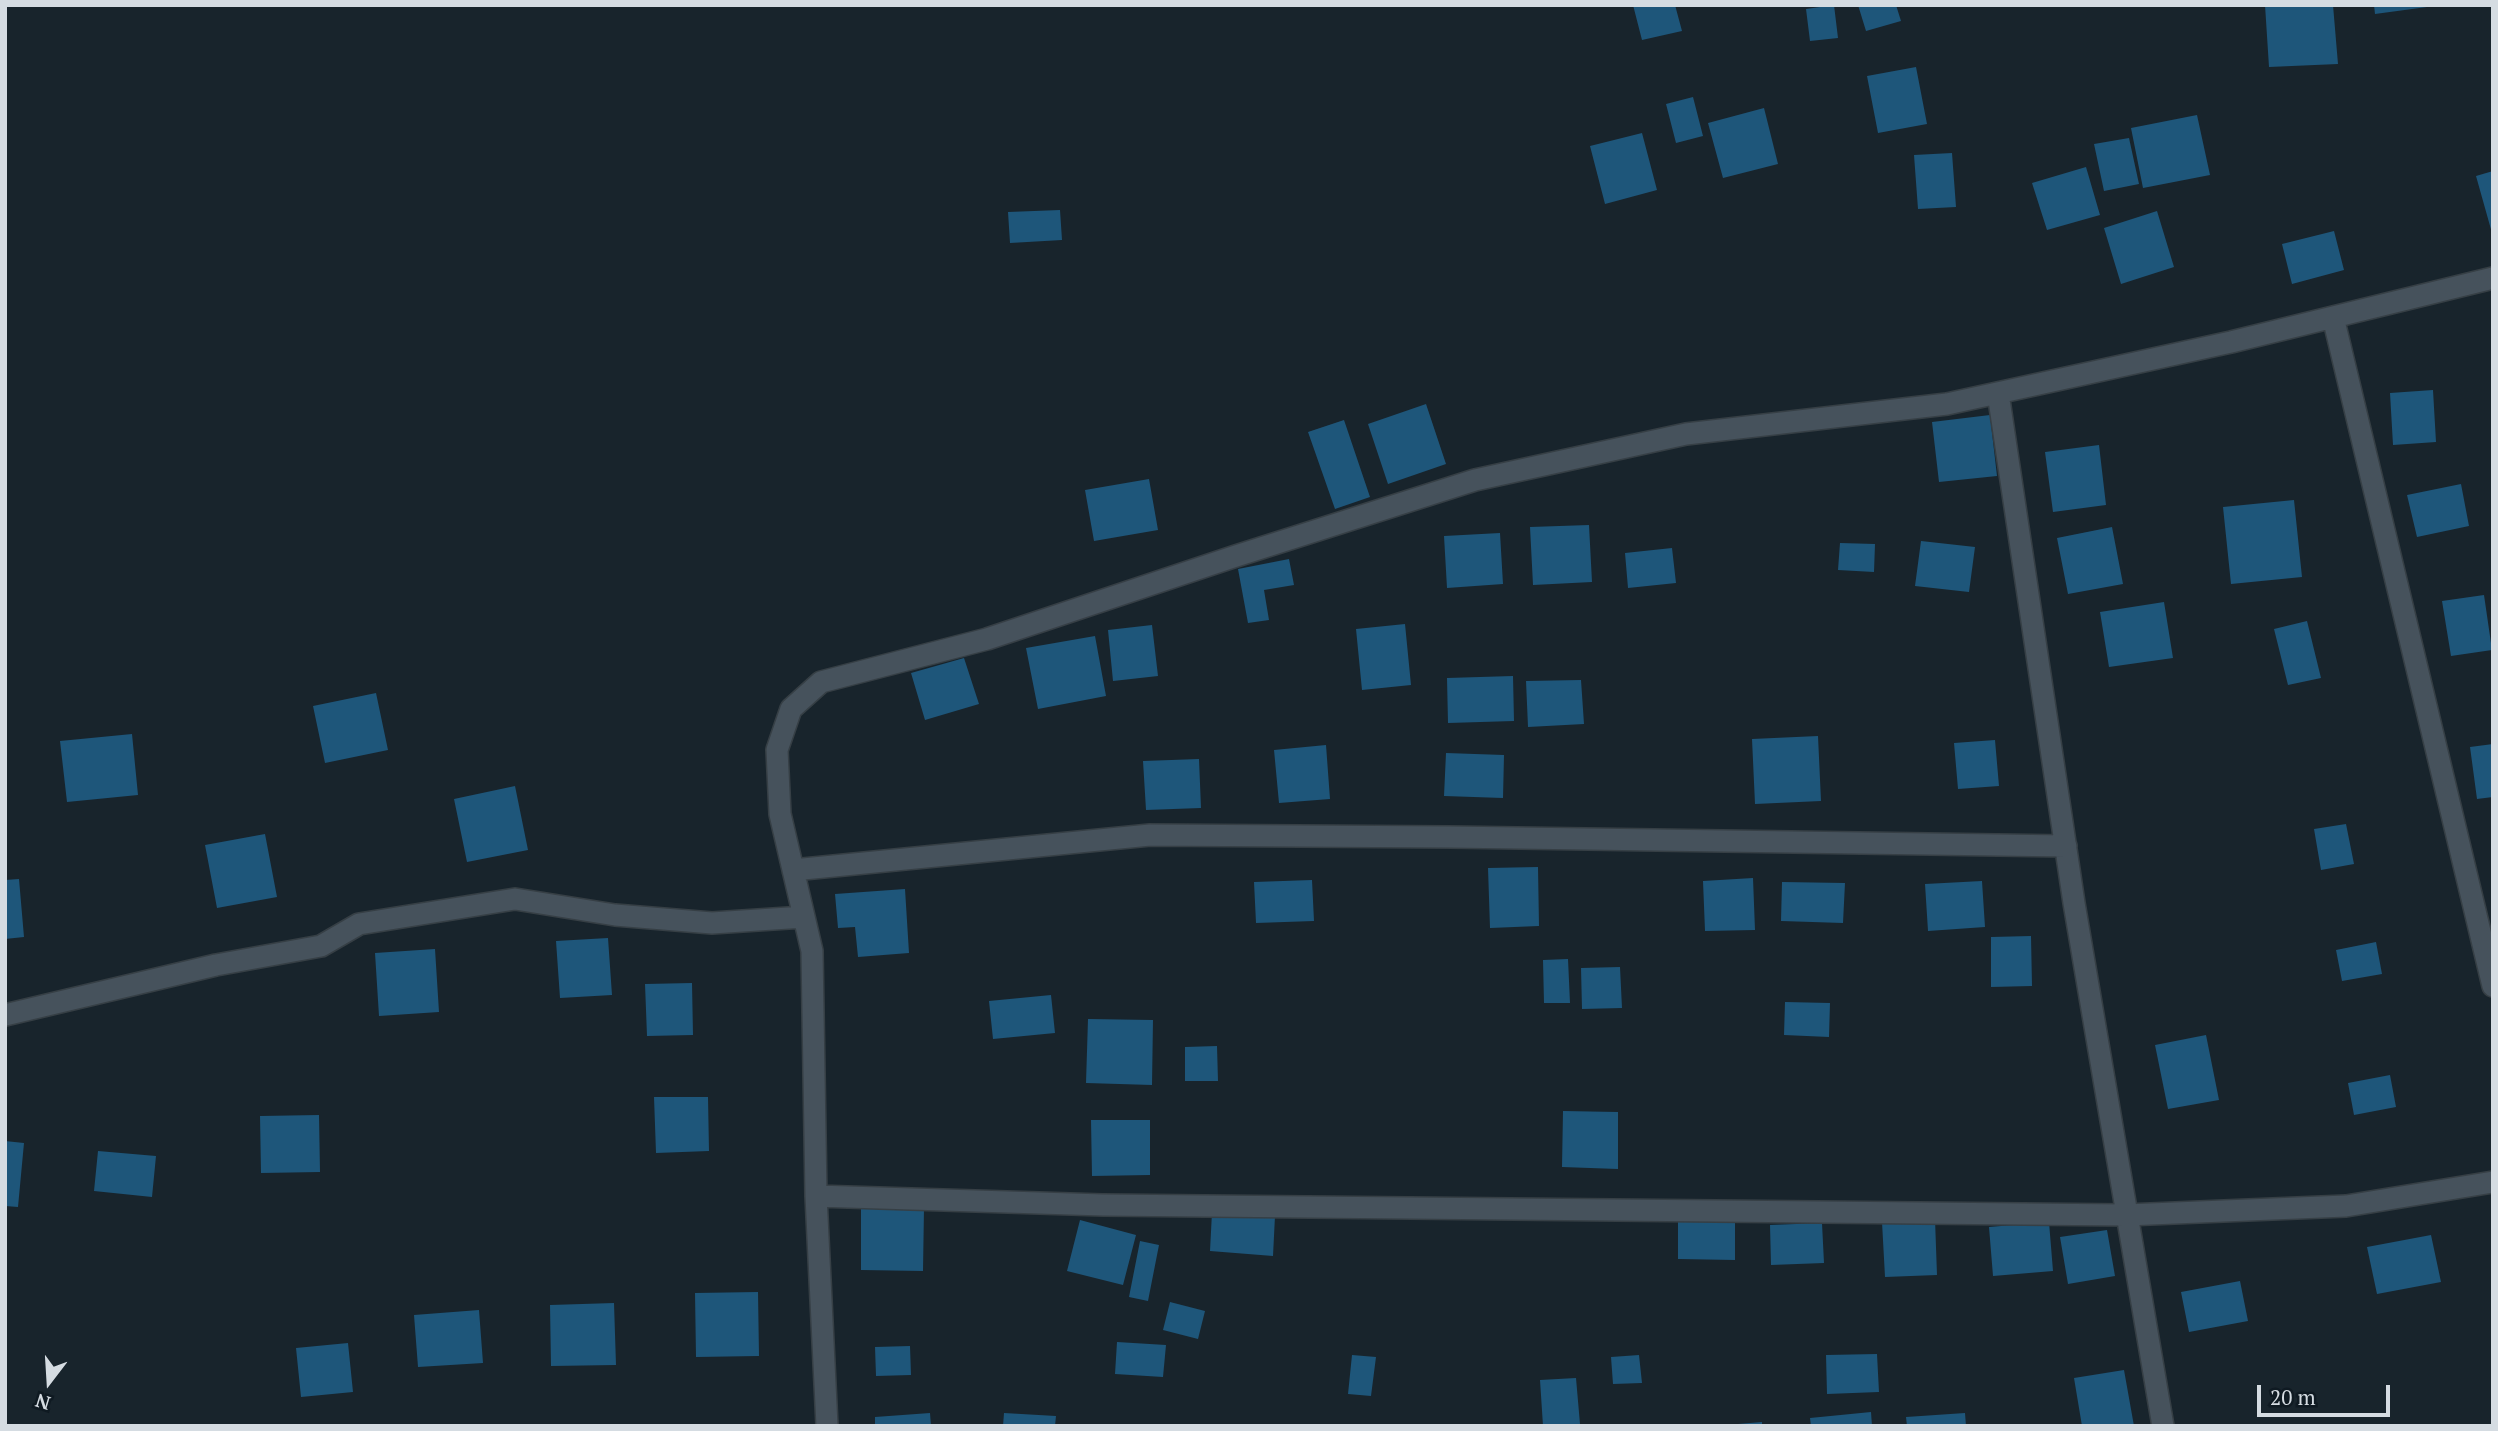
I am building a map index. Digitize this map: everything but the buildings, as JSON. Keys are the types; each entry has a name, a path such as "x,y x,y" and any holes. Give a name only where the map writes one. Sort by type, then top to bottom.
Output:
{"street":[{"path":"827,1426 816,1196 812,951 780,814 777,750 792,709 821,682 986,639 1475,480 1686,434 1947,404 2231,342 2493,278"},
{"path":"2333,317 2493,986"},
{"path":"1998,393 2066,846 2163,1426"},
{"path":"793,870 1150,835 1450,836 2066,846"},
{"path":"5,1015 216,965 321,946 359,924 515,899 615,915 712,923 804,917"},
{"path":"816,1196 1103,1205 2126,1214 2346,1206 2493,1182"}]}
